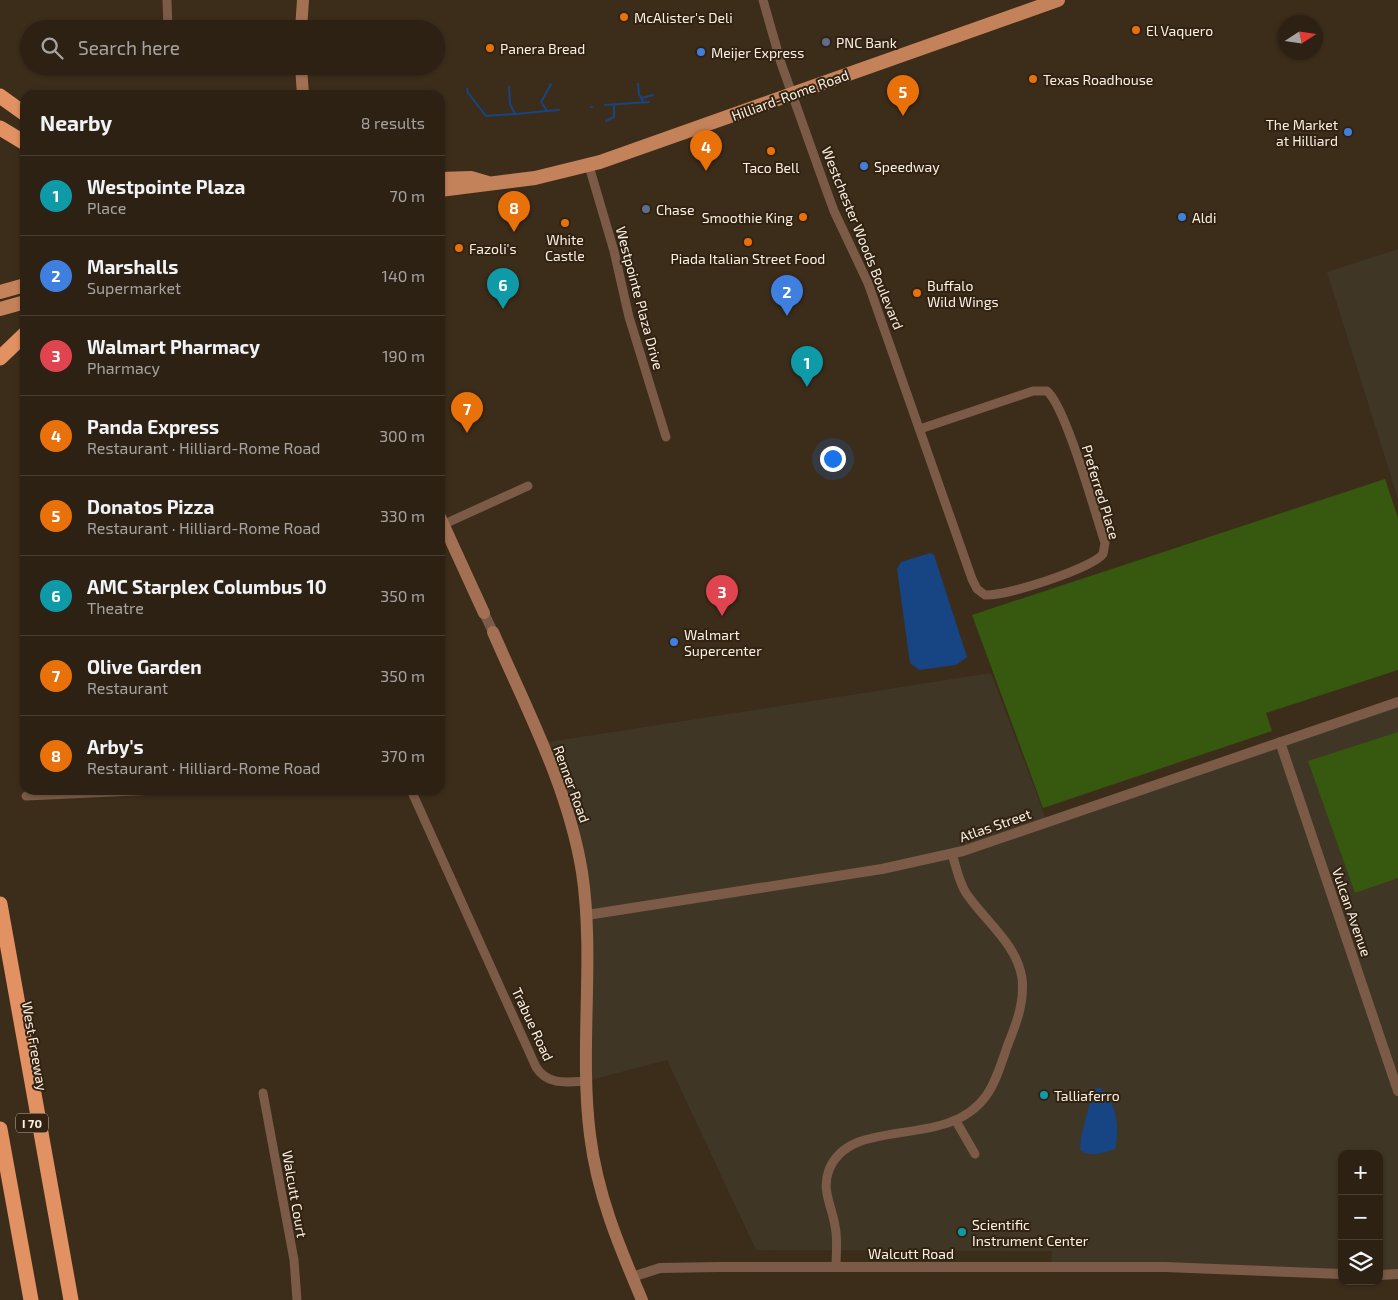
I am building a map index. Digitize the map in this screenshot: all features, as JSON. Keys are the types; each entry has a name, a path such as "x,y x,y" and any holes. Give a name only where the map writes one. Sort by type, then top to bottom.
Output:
{"highway":[{"path":"0,96 20,110"},
{"path":"0,128 20,141"},
{"path":"0,358 20,339"},
{"path":"0,904 71,1300"},
{"name":"West Freeway","path":"0,945 64,1300"},
{"name":"I 70","path":"0,1129 31,1300"}],"main road":[{"path":"302,20 303,0"},
{"name":"Hilliard-Rome Road","path":"445,190 468,189 488,183 536,178 589,166 1058,0"},
{"path":"302,75 303,90"},
{"name":"Hilliard-Rome Road","path":"445,179 471,178 488,183"},
{"path":"0,292 20,286"},
{"path":"0,309 20,303"},
{"name":"Renner Road","path":"445,531 484,613"},
{"name":"Renner Road","path":"493,632 568,807 582,872 586,915 587,1081"},
{"path":"587,1081 590,1135 597,1176 610,1223 642,1300"}],"street":[{"path":"167,0 168,20"},
{"name":"Westchester Woods Boulevard","path":"763,0 792,94 834,211 868,283 920,430"},
{"name":"Westpointe Plaza Drive","path":"589,166 614,251 629,317 666,437"},
{"name":"Preferred Place","path":"1034,391 1047,391 1057,402 1081,469 1105,542 1103,554 1091,564 997,596 985,595 972,579 920,430 1034,391"},
{"path":"445,521 528,486"},
{"name":"Renner Road","path":"484,613 493,632"},
{"name":"Atlas Street","path":"586,915 882,869 952,854 1398,702"},
{"name":"Vulcan Avenue","path":"1280,742 1398,1091"},
{"path":"26,796 48,795"},
{"name":"Trabue Road","path":"413,795 540,1074 554,1082 587,1081"},
{"path":"836,1267 836,1227 826,1194 826,1182 828,1171 837,1157 848,1146 862,1140 940,1127 968,1114 986,1096 995,1080 1021,1010 1022,976 1017,960 965,892 952,854"},
{"name":"Walcutt Court","path":"263,1093 294,1260 296,1300"},
{"path":"956,1121 975,1154"},
{"name":"Walcutt Road","path":"632,1277 660,1268 836,1267 1165,1267 1338,1274"},
{"path":"1383,1275 1398,1274"}],"shaded area":[{"path":"1398,249 1398,499 1327,272"},
{"path":"991,673 1047,821 1398,702 1398,1274 1383,1275 1383,1150 1338,1150 1338,1274 1051,1267 1052,1251 756,1250 667,1060 587,1081 582,872 542,743"}],"green space":[{"path":"1385,479 1398,518 1398,670 1266,713 1272,731 1043,808 972,615"},
{"path":"1398,732 1398,878 1355,893 1308,761"}],"water":[{"path":"930,553 934,555 967,657 956,665 919,670 910,663 897,569 901,562"},
{"path":"1099,1087 1110,1100 1116,1115 1115,1149 1097,1154 1088,1154 1080,1150 1081,1137 1093,1091"}],"waterway":[{"path":"551,84 541,102 547,111 559,110"},
{"path":"638,84 639,94 644,103"},
{"path":"509,87 510,104 515,114 547,111"},
{"path":"467,89 486,116 515,114"},
{"path":"642,98 653,95"},
{"path":"605,105 649,102"},
{"path":"606,121 614,117 614,105"}],"place":[{"name":"McAlister's Deli","path":"624,17"},
{"name":"El Vaquero","path":"1136,30"},
{"name":"PNC Bank","path":"826,42"},
{"name":"Panera Bread","path":"490,48"},
{"name":"Meijer Express","path":"701,52"},
{"name":"Texas Roadhouse","path":"1033,79"},
{"name":"Donatos Pizza","path":"903,116"},
{"name":"The Market at Hilliard","path":"1348,132"},
{"name":"Taco Bell","path":"771,151"},
{"name":"Speedway","path":"864,166"},
{"name":"Panda Express","path":"706,171"},
{"name":"Chase","path":"646,209"},
{"name":"Smoothie King","path":"803,217"},
{"name":"Aldi","path":"1182,217"},
{"name":"White Castle","path":"565,223"},
{"name":"Arby's","path":"514,232"},
{"name":"Piada Italian Street Food","path":"748,242"},
{"name":"Fazoli's","path":"459,248"},
{"name":"Buffalo Wild Wings","path":"917,293"},
{"name":"AMC Starplex Columbus 10","path":"503,309"},
{"name":"Marshalls","path":"787,316"},
{"name":"Westpointe Plaza","path":"807,387"},
{"name":"Olive Garden","path":"467,433"},
{"name":"Walmart Pharmacy","path":"722,616"},
{"name":"Walmart Supercenter","path":"674,642"},
{"name":"Talliaferro","path":"1044,1095"},
{"name":"Scientific Instrument Center","path":"962,1232"}]}
